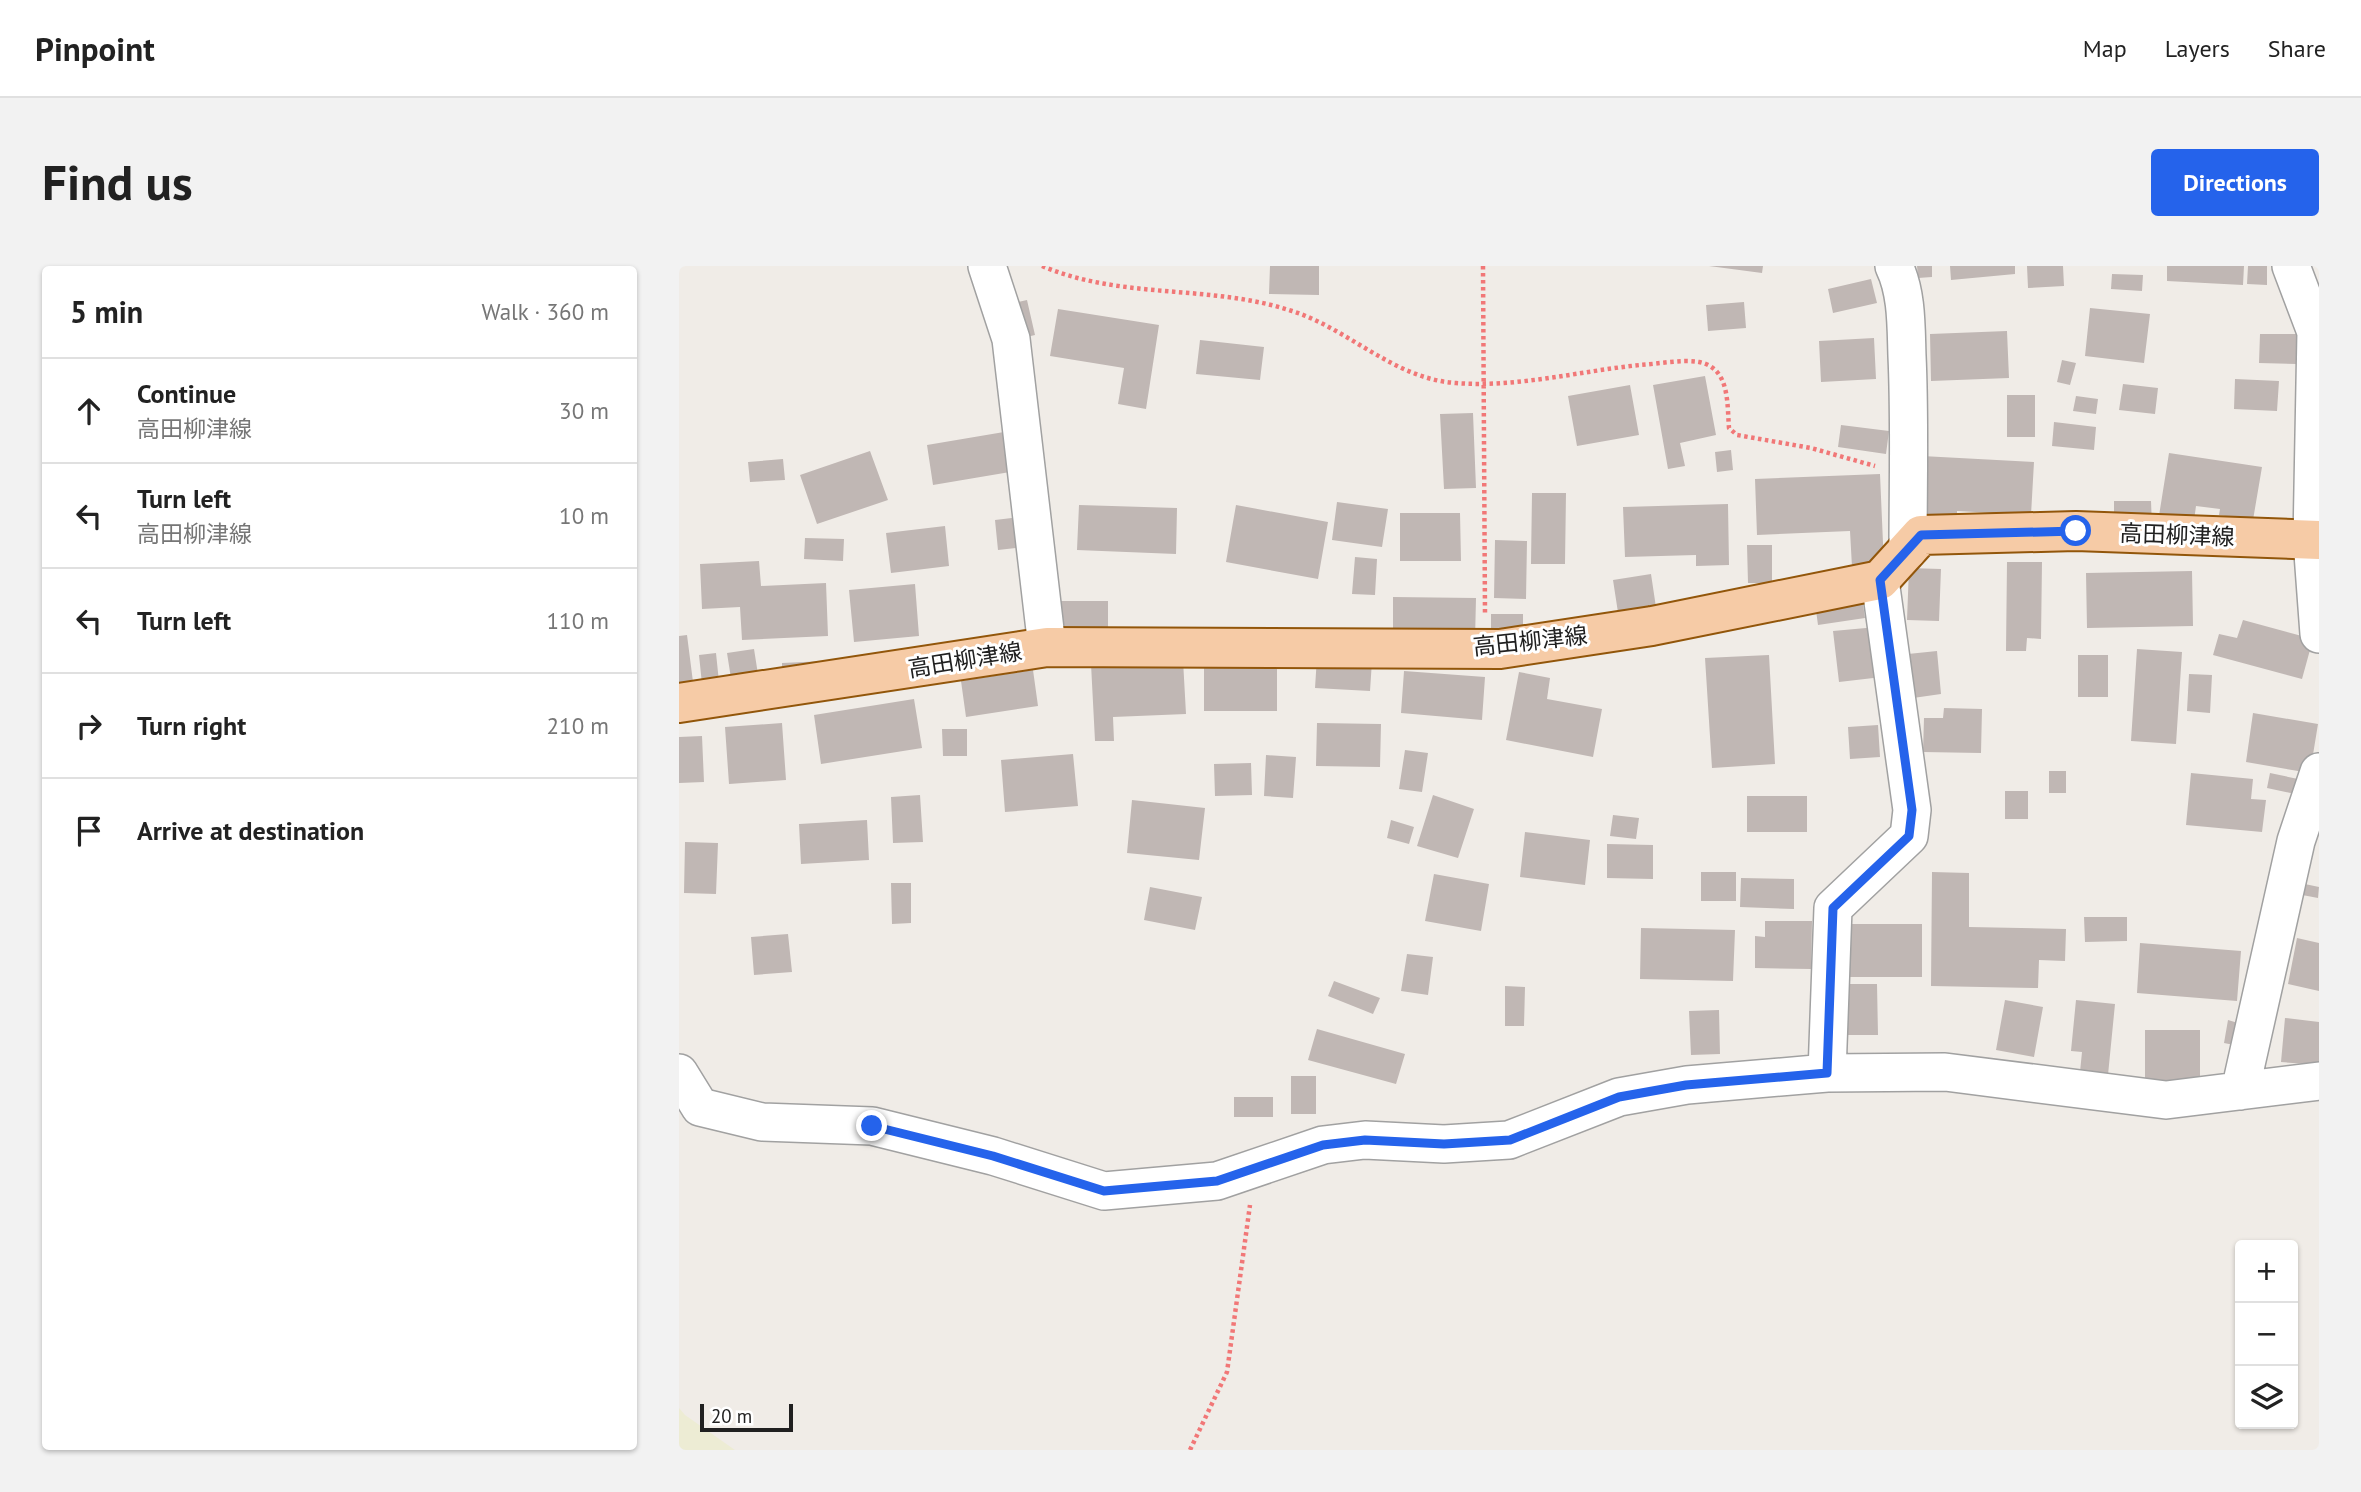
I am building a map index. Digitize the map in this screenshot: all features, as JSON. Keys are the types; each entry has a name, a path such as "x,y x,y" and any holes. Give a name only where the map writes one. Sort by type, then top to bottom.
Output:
{"main road":[{"name":"高田柳津線","path":"679,703 1047,647 1486,649 1652,626 1880,580 1921,535 2076,531 2315,540"}],"street":[{"path":"987,266 1011,339 1047,647"},
{"path":"1894,266 1902,282 1910,411 1907,468 1908,550"},
{"path":"2291,266 2316,332 2315,540 2319,634"},
{"path":"1827,1073 1833,908 1909,836 1912,810 1880,580"},
{"path":"2240,1091 2297,841 2319,772"},
{"path":"679,1073 700,1107 762,1122 872,1126 993,1156 1104,1191 1217,1181 1323,1145 1365,1140 1444,1144 1510,1140 1619,1097 1686,1085 1827,1073 1945,1072 2166,1100 2319,1081"}],"path":[{"path":"1042,266 1068,277 1121,288 1257,300 1329,326 1397,366 1428,379 1484,384 1594,370 1698,362 1716,369 1725,384 1729,428 1737,435 1811,448 1865,464 1907,468"},
{"path":"1483,266 1486,649"},
{"path":"1190,1450 1227,1372 1255,1169"}],"green space":[{"path":"679,1408 685,1415 735,1450 679,1450"}],"building":[{"path":"1270,266 1319,266 1319,295 1269,294"},
{"path":"1709,266 1763,266 1762,273"},
{"path":"1917,266 1932,266 1932,277 1918,278"},
{"path":"1950,266 2015,266 2015,274 1951,280"},
{"path":"2027,266 2063,266 2064,286 2028,288"},
{"path":"2167,266 2244,266 2243,285 2167,281"},
{"path":"2248,266 2267,266 2267,285 2247,284"},
{"path":"2112,274 2143,275 2142,291 2111,289"},
{"path":"1871,279 1877,303 1833,313 1828,289"},
{"path":"1027,300 1035,335 1018,339 1010,304"},
{"path":"1744,302 1746,328 1708,331 1706,305"},
{"path":"2090,308 2150,314 2144,363 2085,356"},
{"path":"1058,309 1159,325 1146,409 1118,404 1124,368 1050,356"},
{"path":"2007,331 2009,378 1931,381 1930,334"},
{"path":"2260,334 2298,334 2297,364 2259,363"},
{"path":"1874,338 1876,379 1821,382 1819,341"},
{"path":"1200,340 1264,347 1260,380 1196,374"},
{"path":"2062,360 2076,363 2070,385 2057,382"},
{"path":"1705,376 1716,435 1680,443 1685,466 1668,469 1653,385"},
{"path":"2235,379 2279,381 2277,411 2234,409"},
{"path":"2123,384 2158,388 2155,414 2119,410"},
{"path":"1630,385 1639,435 1577,446 1568,396"},
{"path":"2007,395 2035,395 2035,437 2007,437"},
{"path":"2076,396 2098,399 2096,414 2073,411"},
{"path":"1473,413 1476,488 1444,489 1440,414"},
{"path":"2054,422 2096,427 2094,450 2052,446"},
{"path":"1841,425 1889,431 1886,454 1838,447"},
{"path":"1004,432 1010,472 933,485 927,445"},
{"path":"1731,450 1733,470 1717,472 1715,452"},
{"path":"870,451 888,500 817,524 800,475"},
{"path":"2169,453 2262,467 2253,520 2219,515 2220,509 2196,506 2193,528 2158,522"},
{"path":"1922,456 2034,462 2031,515 1957,511 1957,521 1918,519"},
{"path":"783,459 785,480 750,482 748,462"},
{"path":"1880,474 1884,566 1852,567 1850,531 1757,535 1755,479"},
{"path":"1532,493 1566,493 1565,564 1531,564"},
{"path":"2114,501 2151,501 2152,526 2114,526"},
{"path":"1337,502 1388,509 1382,547 1332,540"},
{"path":"1728,504 1729,565 1696,566 1696,555 1625,557 1623,507"},
{"path":"1079,505 1177,508 1176,554 1077,550"},
{"path":"1236,505 1328,522 1318,579 1226,562"},
{"path":"1400,513 1460,513 1461,561 1400,561"},
{"path":"1020,517 1024,547 998,550 995,520"},
{"path":"945,526 949,566 891,573 886,533"},
{"path":"805,538 844,539 843,561 804,559"},
{"path":"1495,540 1527,541 1526,599 1494,598"},
{"path":"1747,545 1772,545 1772,583 1748,583"},
{"path":"1355,557 1377,559 1375,595 1352,594"},
{"path":"759,561 761,586 826,583 828,636 742,640 740,607 702,609 700,564"},
{"path":"2007,562 2042,562 2041,639 2027,638 2026,651 2006,651"},
{"path":"1909,568 1941,569 1939,621 1907,620"},
{"path":"2192,571 2193,626 2087,628 2086,573"},
{"path":"1651,574 1657,614 1619,619 1613,580"},
{"path":"915,584 919,636 854,642 849,590"},
{"path":"1393,597 1476,598 1475,640 1393,639"},
{"path":"1862,597 1865,618 1818,625 1815,603"},
{"path":"1054,601 1108,601 1108,634 1054,634"},
{"path":"1491,614 1523,614 1523,633 1491,632"},
{"path":"2243,620 2313,639 2302,679 2213,655 2219,634 2237,638"},
{"path":"1877,627 1882,677 1839,682 1833,631"},
{"path":"687,635 693,682 679,684 679,636"},
{"path":"754,649 760,687 733,691 727,653"},
{"path":"2137,649 2182,652 2176,744 2131,741"},
{"path":"1937,651 1941,694 1913,698 1908,654"},
{"path":"716,653 719,682 702,684 699,655"},
{"path":"1769,655 1775,764 1712,768 1705,658"},
{"path":"2078,655 2108,655 2108,697 2078,697"},
{"path":"1317,657 1372,661 1370,691 1315,688"},
{"path":"1183,660 1186,714 1113,717 1114,741 1095,741 1091,664"},
{"path":"825,661 827,679 782,681 782,663"},
{"path":"1204,665 1277,665 1277,711 1204,711"},
{"path":"1033,670 1038,706 966,717 961,681"},
{"path":"1404,671 1485,677 1482,720 1401,713"},
{"path":"1519,672 1550,678 1547,699 1602,709 1593,757 1506,740"},
{"path":"2189,674 2212,675 2210,713 2187,711"},
{"path":"914,699 922,748 821,764 814,715"},
{"path":"1944,708 1982,709 1981,753 1923,752 1924,718 1943,718"},
{"path":"2253,713 2318,724 2310,773 2246,762"},
{"path":"782,723 786,780 729,784 725,727"},
{"path":"1317,723 1381,724 1380,767 1316,766"},
{"path":"1878,725 1880,757 1850,759 1848,727"},
{"path":"942,729 967,729 967,756 943,756"},
{"path":"702,736 704,782 679,783 679,737"},
{"path":"1405,750 1428,753 1422,792 1399,789"},
{"path":"1073,754 1078,806 1005,812 1001,760"},
{"path":"1266,755 1296,757 1293,798 1264,796"},
{"path":"1251,763 1252,795 1215,796 1214,764"},
{"path":"2049,771 2066,771 2066,793 2049,793"},
{"path":"2191,773 2253,779 2251,799 2266,800 2262,832 2186,825"},
{"path":"2270,773 2298,779 2295,794 2267,788"},
{"path":"2005,791 2028,791 2028,819 2005,819"},
{"path":"920,795 923,842 893,843 891,797"},
{"path":"1433,795 1474,809 1458,858 1417,846"},
{"path":"1747,796 1807,796 1807,832 1747,832"},
{"path":"1132,800 1205,808 1199,860 1127,853"},
{"path":"1613,815 1639,818 1636,839 1610,836"},
{"path":"867,820 869,860 801,864 799,824"},
{"path":"1391,820 1414,827 1409,844 1387,838"},
{"path":"1525,832 1590,840 1585,885 1520,877"},
{"path":"685,842 718,843 716,894 684,893"},
{"path":"1607,844 1653,845 1653,879 1607,878"},
{"path":"1701,872 1736,872 1736,901 1701,901"},
{"path":"1932,872 1969,873 1969,927 2066,929 2065,961 2039,960 2038,988 1931,986"},
{"path":"1434,874 1489,884 1481,931 1425,921"},
{"path":"1741,878 1794,879 1794,909 1740,907"},
{"path":"891,883 911,883 911,923 892,924"},
{"path":"2300,883 2319,887 2318,898 2297,894"},
{"path":"1150,887 1202,897 1195,930 1144,920"},
{"path":"2084,917 2127,917 2127,941 2085,942"},
{"path":"1765,921 1812,921 1811,969 1755,968 1755,936 1765,937"},
{"path":"1846,924 1922,924 1922,977 1846,977"},
{"path":"1641,928 1735,930 1733,981 1640,979"},
{"path":"788,934 792,972 754,975 751,937"},
{"path":"2297,938 2319,943 2319,991 2288,984"},
{"path":"2140,943 2241,951 2237,1001 2137,993"},
{"path":"1407,954 1433,957 1428,995 1401,991"},
{"path":"1334,981 1380,998 1373,1014 1328,996"},
{"path":"1844,984 1877,984 1878,1035 1844,1035"},
{"path":"1505,986 1525,987 1524,1026 1505,1026"},
{"path":"2005,1000 2043,1007 2034,1057 1996,1050"},
{"path":"2076,1000 2115,1004 2108,1075 2080,1072 2082,1052 2071,1051"},
{"path":"1719,1010 1720,1054 1691,1055 1689,1011"},
{"path":"2285,1018 2319,1022 2319,1065 2281,1062"},
{"path":"2228,1020 2238,1023 2234,1045 2224,1043"},
{"path":"1317,1029 1405,1054 1396,1084 1308,1060"},
{"path":"2145,1030 2200,1030 2200,1080 2145,1080"},
{"path":"1291,1076 1316,1076 1316,1114 1291,1114"},
{"path":"1234,1097 1273,1097 1273,1117 1234,1117"}],"route":[{"path":"872,1126 993,1156 1104,1191 1217,1181 1323,1145 1365,1140 1444,1144 1510,1140 1619,1097 1686,1085 1827,1073 1833,908 1909,836 1912,810 1880,580 1921,535 2076,531"}]}
